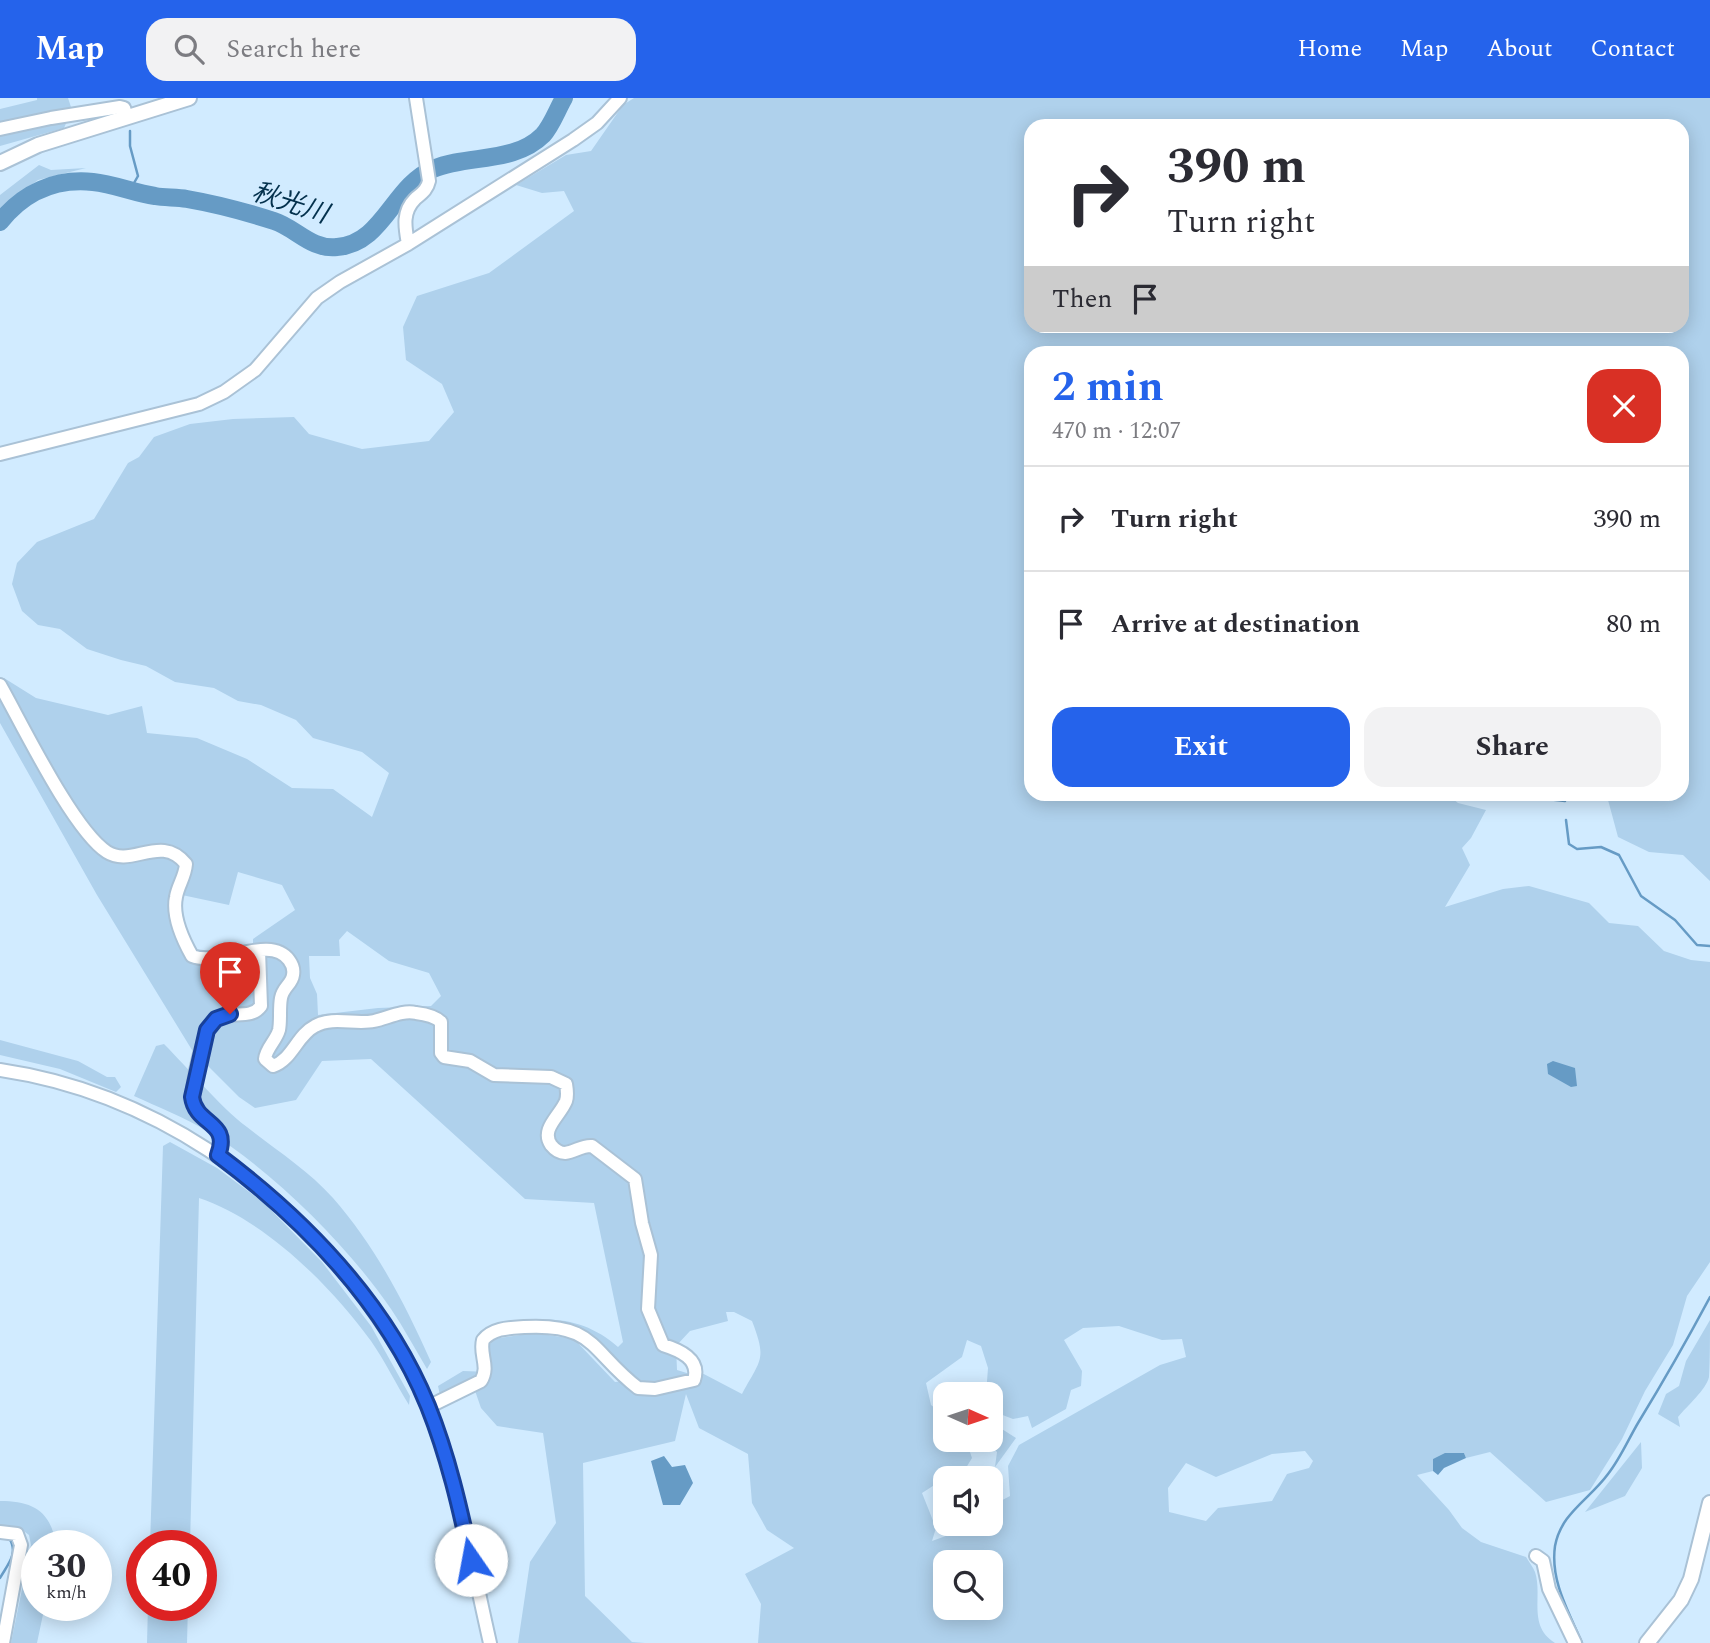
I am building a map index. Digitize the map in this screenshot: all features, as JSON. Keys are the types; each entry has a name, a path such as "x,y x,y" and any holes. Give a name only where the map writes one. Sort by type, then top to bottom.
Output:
{"main road":[{"path":"0,163 128,108 189,98"},
{"path":"1647,1643 1681,1600 1692,1579 1709,1507"}],"street":[{"path":"408,244 406,212 411,202 427,188 429,181 416,98"},
{"path":"0,454 199,404 224,392 268,357 317,299 340,282 408,244 589,129 620,98"},
{"path":"0,130 76,113 128,108"},
{"path":"0,685 63,797 95,842 115,856 164,851 179,856 186,864 175,901 179,932 192,956 203,960 267,948 288,958 294,973 292,980 284,988 281,999 278,1033 265,1054 265,1059 272,1066 279,1064 304,1034 316,1025 328,1021 372,1022 404,1013 438,1018 441,1022 441,1053 444,1057 470,1061 494,1075 551,1077 566,1084 567,1098 547,1136 551,1145 563,1153 584,1145 592,1146 635,1179 642,1223 651,1255 648,1309 650,1320 663,1345 688,1356 694,1365 694,1380 655,1389 638,1388 584,1337 558,1327 519,1327 495,1331 483,1340 481,1351 486,1370 481,1381 428,1407"},
{"path":"218,1155 222,1136 218,1129 198,1115 193,1106 201,1052 207,1030 216,1019 230,1014 249,1014 261,1006 259,951"},
{"path":"0,1070 61,1084 123,1105 158,1121 218,1155 267,1192 311,1233 351,1279 386,1329 428,1407 454,1482 490,1643"},
{"path":"0,1532 17,1534 21,1545 3,1643"},
{"path":"1536,1556 1543,1561 1549,1589 1574,1643"}],"shaded area":[{"path":"37,98 68,98 72,110 64,128 0,146 0,109"},
{"path":"634,98 1710,98 1710,881 1683,855 1649,852 1618,837 1608,801 1689,801 1689,346 1024,346 1024,801 1456,801 1486,810 1471,838 1462,848 1470,865 1445,907 1503,889 1529,886 1589,903 1609,923 1638,926 1664,951 1691,960 1710,962 1710,1262 1687,1296 1673,1345 1645,1391 1622,1439 1590,1490 1546,1502 1490,1452 1466,1458 1464,1453 1433,1459 1433,1471 1417,1475 1462,1528 1481,1542 1526,1557 1537,1581 1538,1619 1541,1628 1555,1643 758,1643 761,1604 745,1574 794,1548 767,1530 752,1503 748,1454 699,1428 686,1394 675,1441 583,1463 585,1596 632,1642 645,1643 518,1643 530,1562 556,1523 543,1433 497,1426 481,1408 472,1382 440,1395 438,1386 463,1371 490,1372 488,1347 493,1339 535,1333 574,1339 615,1382 636,1380 602,1344 563,1323 526,1321 575,1323 597,1332 618,1347 623,1342 594,1203 525,1199 371,1059 322,1061 296,1100 255,1108 239,1097 192,1050 97,895 0,723 0,679 4,678 36,698 108,715 142,706 147,733 197,738 247,759 292,788 333,789 372,817 389,773 362,752 313,738 296,720 261,705 238,701 214,688 175,682 146,666 87,649 60,629 38,625 22,611 12,584 17,563 37,542 94,519 128,463 139,457 154,437 190,424 233,419 294,417 309,434 362,449 429,441 454,412 442,384 406,360 403,327 417,296 489,273 574,211 564,191 542,193 516,185 566,155 591,151 623,105","holes":["238,872 282,885 295,910 253,939 253,955 203,966 190,959 177,933 182,895 229,905","347,931 389,961 429,973 441,996 431,1006 378,1008 318,1015 317,994 310,978 309,956 340,956 339,940","726,1312 734,1312 752,1321 759,1344 760,1359 742,1394 700,1372 690,1374 677,1370 676,1346 690,1331 728,1321","1305,1451 1313,1461 1309,1468 1287,1474 1272,1501 1218,1508 1206,1521 1169,1512 1168,1488 1186,1463 1216,1477 1272,1454"]},
{"path":"39,165 51,170 86,168 38,180 0,209 0,195"},
{"path":"0,1040 78,1061 107,1077 115,1077 121,1087 116,1092 60,1069 0,1055"},
{"path":"164,1044 226,1109 313,1178 333,1198 363,1236 400,1298 431,1362 427,1369 396,1316 373,1285 307,1211 232,1147 207,1131 134,1096 156,1046"},
{"path":"1553,1061 1575,1068 1577,1086 1571,1087 1548,1074 1547,1064"},
{"path":"170,1142 217,1168 264,1203 322,1262 371,1326 410,1396 409,1405 371,1341 316,1277 272,1238 224,1208 199,1198 190,1530 150,1530 163,1146"},
{"path":"1710,1320 1709,1377 1678,1417 1680,1427 1658,1414 1666,1394 1679,1386 1686,1361"},
{"path":"1003,1430 1016,1438 995,1466 997,1452 1003,1452"},
{"path":"1641,1442 1642,1468 1625,1496 1585,1512"},
{"path":"1445,1453 1464,1453 1466,1458 1444,1468 1438,1475 1433,1471 1433,1459"},
{"path":"664,1456 672,1467 685,1465 693,1483 680,1505 663,1505 651,1461"},
{"path":"0,1501 12,1501 38,1510 53,1530 22,1530 0,1528"},
{"path":"21,1594 21,1621 42,1621 37,1643 11,1643"},
{"path":"148,1621 188,1621 187,1643 147,1643"}],"waterway":[{"name":"秋光川","path":"0,222 19,203 41,190 66,182 93,182 147,195 187,199 242,211 282,224 311,242 337,247 366,236 408,188 419,177 433,169 461,161 505,155 531,144 546,131 564,98"},
{"path":"130,131 130,146 138,176 130,190"},
{"path":"1566,820 1569,844 1577,849 1601,847 1619,855 1641,896 1675,920 1697,945 1710,946"},
{"path":"1582,1643 1566,1608 1555,1572 1558,1534 1569,1516 1601,1483 1616,1462 1710,1297"},
{"path":"0,1578 13,1554 9,1538"}],"route":[{"path":"230,1014 216,1019 207,1030 192,1097 193,1106 198,1115 218,1129 222,1136 218,1155 267,1192 311,1233 351,1279 386,1329 428,1407 454,1482 471,1560"}]}
